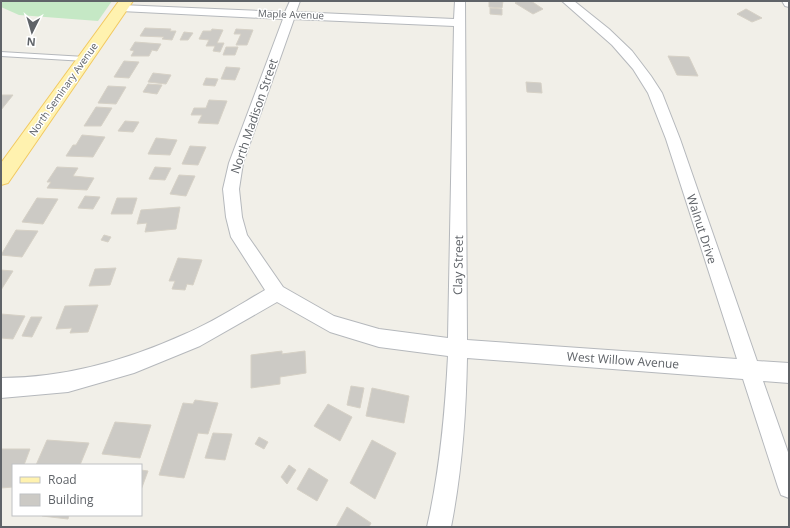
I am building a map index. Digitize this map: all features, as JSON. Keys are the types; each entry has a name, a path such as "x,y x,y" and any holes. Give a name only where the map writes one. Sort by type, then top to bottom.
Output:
{"main road":[{"name":"North Seminary Avenue","path":"1,178 7,159 85,59 124,4"}],"street":[{"name":"Clay Street","path":"439,527 445,503 451,458 457,348 460,1"},
{"name":"Walnut Drive","path":"567,1 610,35 630,56 655,94 672,139 789,487"},
{"name":"Maple Avenue","path":"124,4 292,8 460,23"},
{"name":"North Madison Street","path":"277,292 239,237 234,217 231,189 236,163 292,8"},
{"name":"West Willow Avenue","path":"277,292 330,323 379,338 457,348 789,373"},
{"path":"1,388 68,382 134,364 193,340 277,292"}],"lane":[{"path":"1,54 85,59"}],"green space":[{"path":"1,1 112,1 98,21 19,15 1,7"}],"building":[{"path":"489,1 503,1 502,8 489,7"},
{"path":"518,1 531,1 543,9 533,14 515,3"},
{"path":"490,8 502,9 502,15 490,14"},
{"path":"746,9 762,18 752,22 737,14"},
{"path":"145,28 171,29 170,31 176,31 172,40 162,39 164,37 140,36"},
{"path":"212,29 223,30 217,43 224,43 220,52 213,51 215,46 206,46 209,40 199,39 203,31 211,31"},
{"path":"236,29 253,30 247,45 236,45 241,34 234,34"},
{"path":"184,32 193,33 188,40 180,40"},
{"path":"135,42 161,44 157,51 152,50 149,56 131,56 134,51 130,50"},
{"path":"226,47 238,47 235,55 223,55"},
{"path":"668,56 689,57 698,76 677,75"},
{"path":"124,61 139,62 129,78 114,77"},
{"path":"226,67 240,68 235,80 221,79"},
{"path":"153,73 171,75 166,84 148,82"},
{"path":"206,78 218,79 215,86 203,85"},
{"path":"526,82 541,83 542,93 527,92"},
{"path":"148,84 162,85 157,94 143,92"},
{"path":"108,86 126,87 116,104 98,103"},
{"path":"1,95 13,95 1,110"},
{"path":"209,100 227,101 218,124 198,123 202,115 191,115 194,108 206,108"},
{"path":"96,107 112,108 101,126 84,126"},
{"path":"125,121 139,122 133,132 118,131"},
{"path":"82,135 105,137 93,157 66,156 73,145 76,145"},
{"path":"156,138 177,140 170,155 148,154"},
{"path":"190,146 206,147 198,165 182,164"},
{"path":"57,167 78,168 73,176 94,178 87,190 47,188 51,182 47,182"},
{"path":"155,167 171,168 165,180 149,179"},
{"path":"179,175 195,176 186,196 170,194"},
{"path":"85,196 100,197 93,209 78,208"},
{"path":"37,198 58,199 43,224 22,222"},
{"path":"117,198 137,198 132,214 111,214"},
{"path":"180,207 176,229 145,232 147,223 137,224 141,210"},
{"path":"16,230 38,231 22,257 1,255"},
{"path":"104,235 111,237 108,242 101,240"},
{"path":"178,258 202,260 193,285 187,284 185,290 172,289 175,281 169,281"},
{"path":"116,268 110,285 89,286 95,269"},
{"path":"1,270 13,271 1,290"},
{"path":"98,305 88,332 70,333 72,328 56,329 65,306"},
{"path":"1,314 25,316 13,339 1,338"},
{"path":"31,317 42,317 32,337 22,336"},
{"path":"282,351 282,354 305,351 306,373 280,377 280,384 251,388 251,355"},
{"path":"351,386 364,388 360,408 347,405"},
{"path":"372,388 409,396 404,423 366,416"},
{"path":"195,400 218,403 208,434 198,433 184,478 159,475 183,403 193,404"},
{"path":"328,404 352,417 340,441 314,426"},
{"path":"115,422 151,425 140,458 102,454"},
{"path":"213,433 232,434 225,460 205,458"},
{"path":"259,437 268,442 264,449 255,444"},
{"path":"47,440 89,443 80,464 36,464"},
{"path":"372,440 396,453 375,499 350,483"},
{"path":"1,449 30,449 24,464 12,464 12,487 1,488"},
{"path":"289,465 296,470 287,484 281,477"},
{"path":"309,468 328,480 317,501 297,489"},
{"path":"142,470 148,471 142,487"},
{"path":"347,507 371,523 369,527 336,527"},
{"path":"42,516 69,516 68,519"}]}
